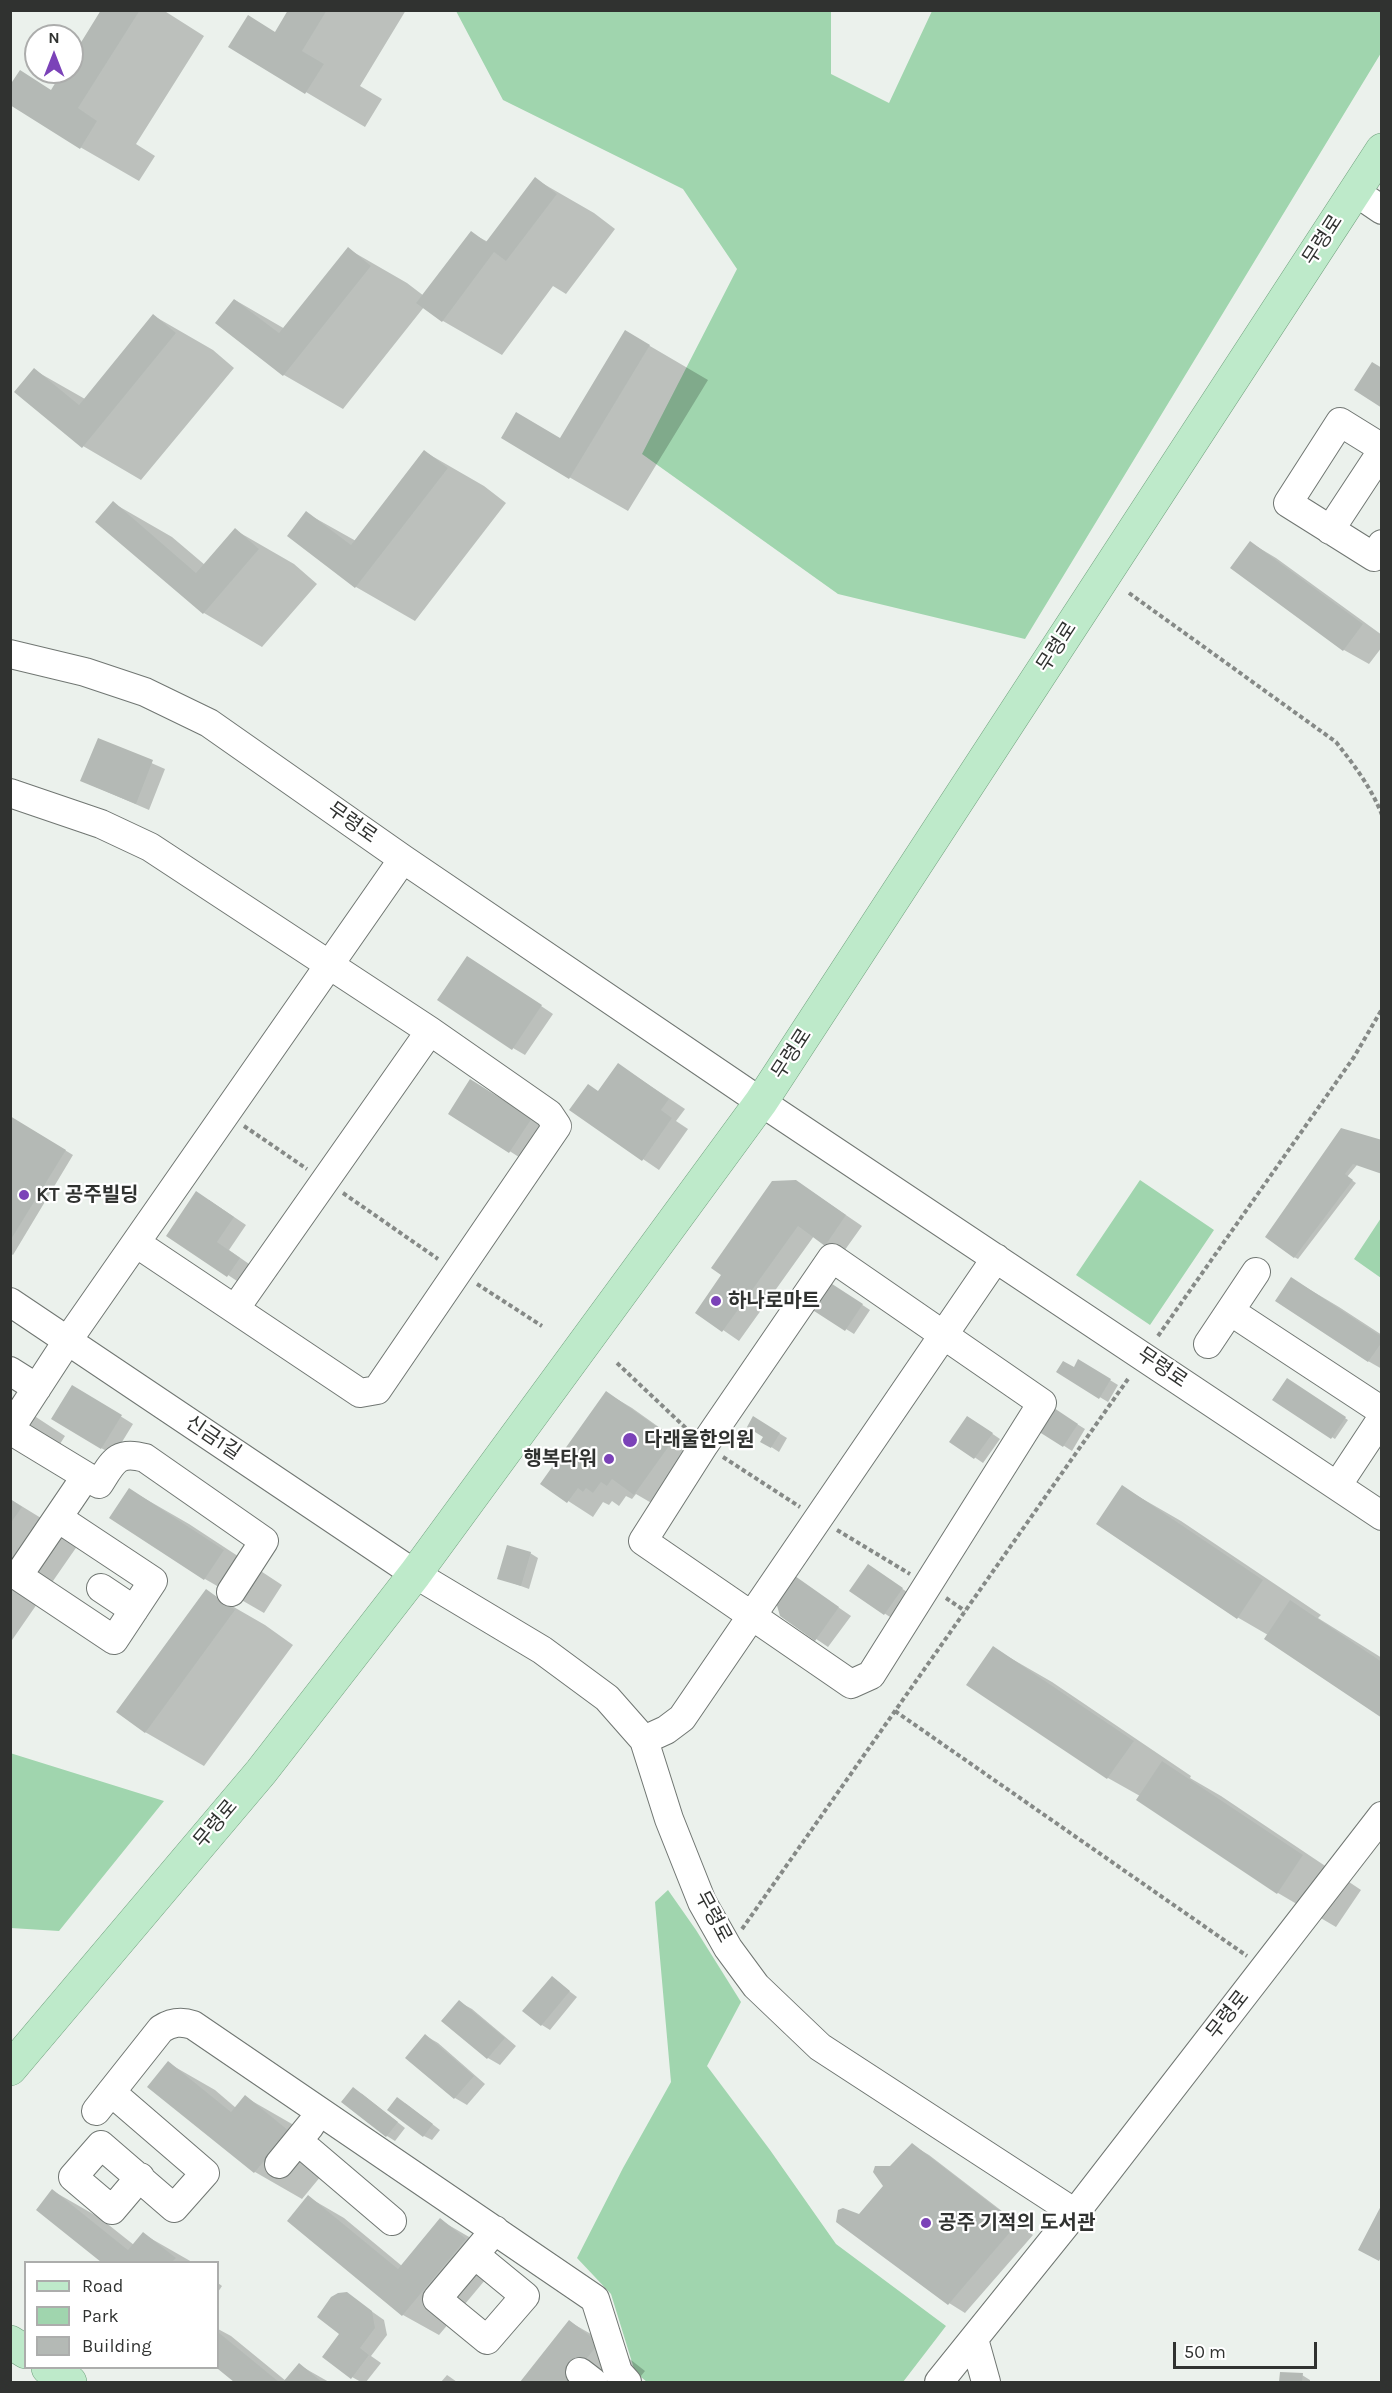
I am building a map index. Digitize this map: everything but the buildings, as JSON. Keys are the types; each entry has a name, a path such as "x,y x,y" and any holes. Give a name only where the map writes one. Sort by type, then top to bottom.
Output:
{"main road":[{"name":"무령로","path":"10,2069 261,1772 416,1574 760,1102 1382,150"},
{"path":"10,2342 24,2351"},
{"path":"51,2369 70,2382"}],"street":[{"path":"1354,191 1382,210"},
{"path":"1330,530 1382,449 1340,422 1288,503 1330,530 1374,557 1382,544"},
{"name":"무령로","path":"10,654 85,672 145,692 209,723 403,859 760,1102 1382,1516"},
{"path":"10,793 101,824 150,847 430,1031 549,1114 557,1126 377,1390 360,1393 136,1243"},
{"path":"231,1592 264,1541 145,1458 132,1454 120,1457 113,1462 99,1484 10,1429 68,1340 403,859"},
{"path":"235,1309 430,1031"},
{"path":"832,1258 943,1335 1042,1403 871,1675 851,1684 643,1541 704,1445 832,1258"},
{"path":"644,1740 666,1730 682,1718 754,1616 996,1258"},
{"path":"1208,1344 1256,1272"},
{"name":"신금1길","path":"10,1302 416,1574"},
{"path":"1230,1311 1380,1423 1337,1486"},
{"path":"10,1371 37,1388"},
{"path":"58,1518 153,1581 114,1640 14,1582 86,1476"},
{"name":"무령로","path":"416,1574 551,1657 607,1698 644,1740 669,1819 702,1902 728,1948 756,1986 820,2047 1075,2214"},
{"path":"101,1588 134,1610"},
{"name":"무령로","path":"939,2382 1075,2214 1382,1816"},
{"path":"140,2177 174,2208 205,2173 104,2102 161,2030 168,2025 182,2022 193,2025 595,2299 605,2378"},
{"path":"279,2164 321,2112"},
{"path":"298,2141 392,2221"},
{"path":"476,2255 495,2230"},
{"path":"974,2339 986,2382"}],"path":[{"path":"1129,593 1336,742 1358,769 1382,815"},
{"path":"1158,1336 1354,1057 1382,1008"},
{"path":"226,1114 458,1272 542,1326"},
{"path":"617,1363 704,1445 819,1520 927,1584 965,1611"},
{"path":"742,1929 1128,1379"},
{"path":"895,1711 1252,1959"}],"green space":[{"path":"456,11 831,11 831,74 889,103 932,11 1381,11 1381,53 1025,639 838,594 642,454 737,269 683,189 503,100"},
{"path":"1140,1180 1214,1230 1150,1325 1076,1275"},
{"path":"1381,1218 1381,1278 1354,1259"},
{"path":"10,1753 164,1801 59,1931 11,1928"},
{"path":"668,1890 741,2002 707,2066 836,2244 946,2326 903,2382 647,2382 635,2372 611,2294 577,2258 623,2168 671,2082 655,1902"}],"place":[{"name":"KT 공주빌딩","path":"24,1195"},
{"name":"하나로마트","path":"716,1301"},
{"name":"다래울한의원","path":"630,1440"},
{"name":"행복타워","path":"609,1459"},
{"name":"공주 기적의 도서관","path":"926,2223"}]}
